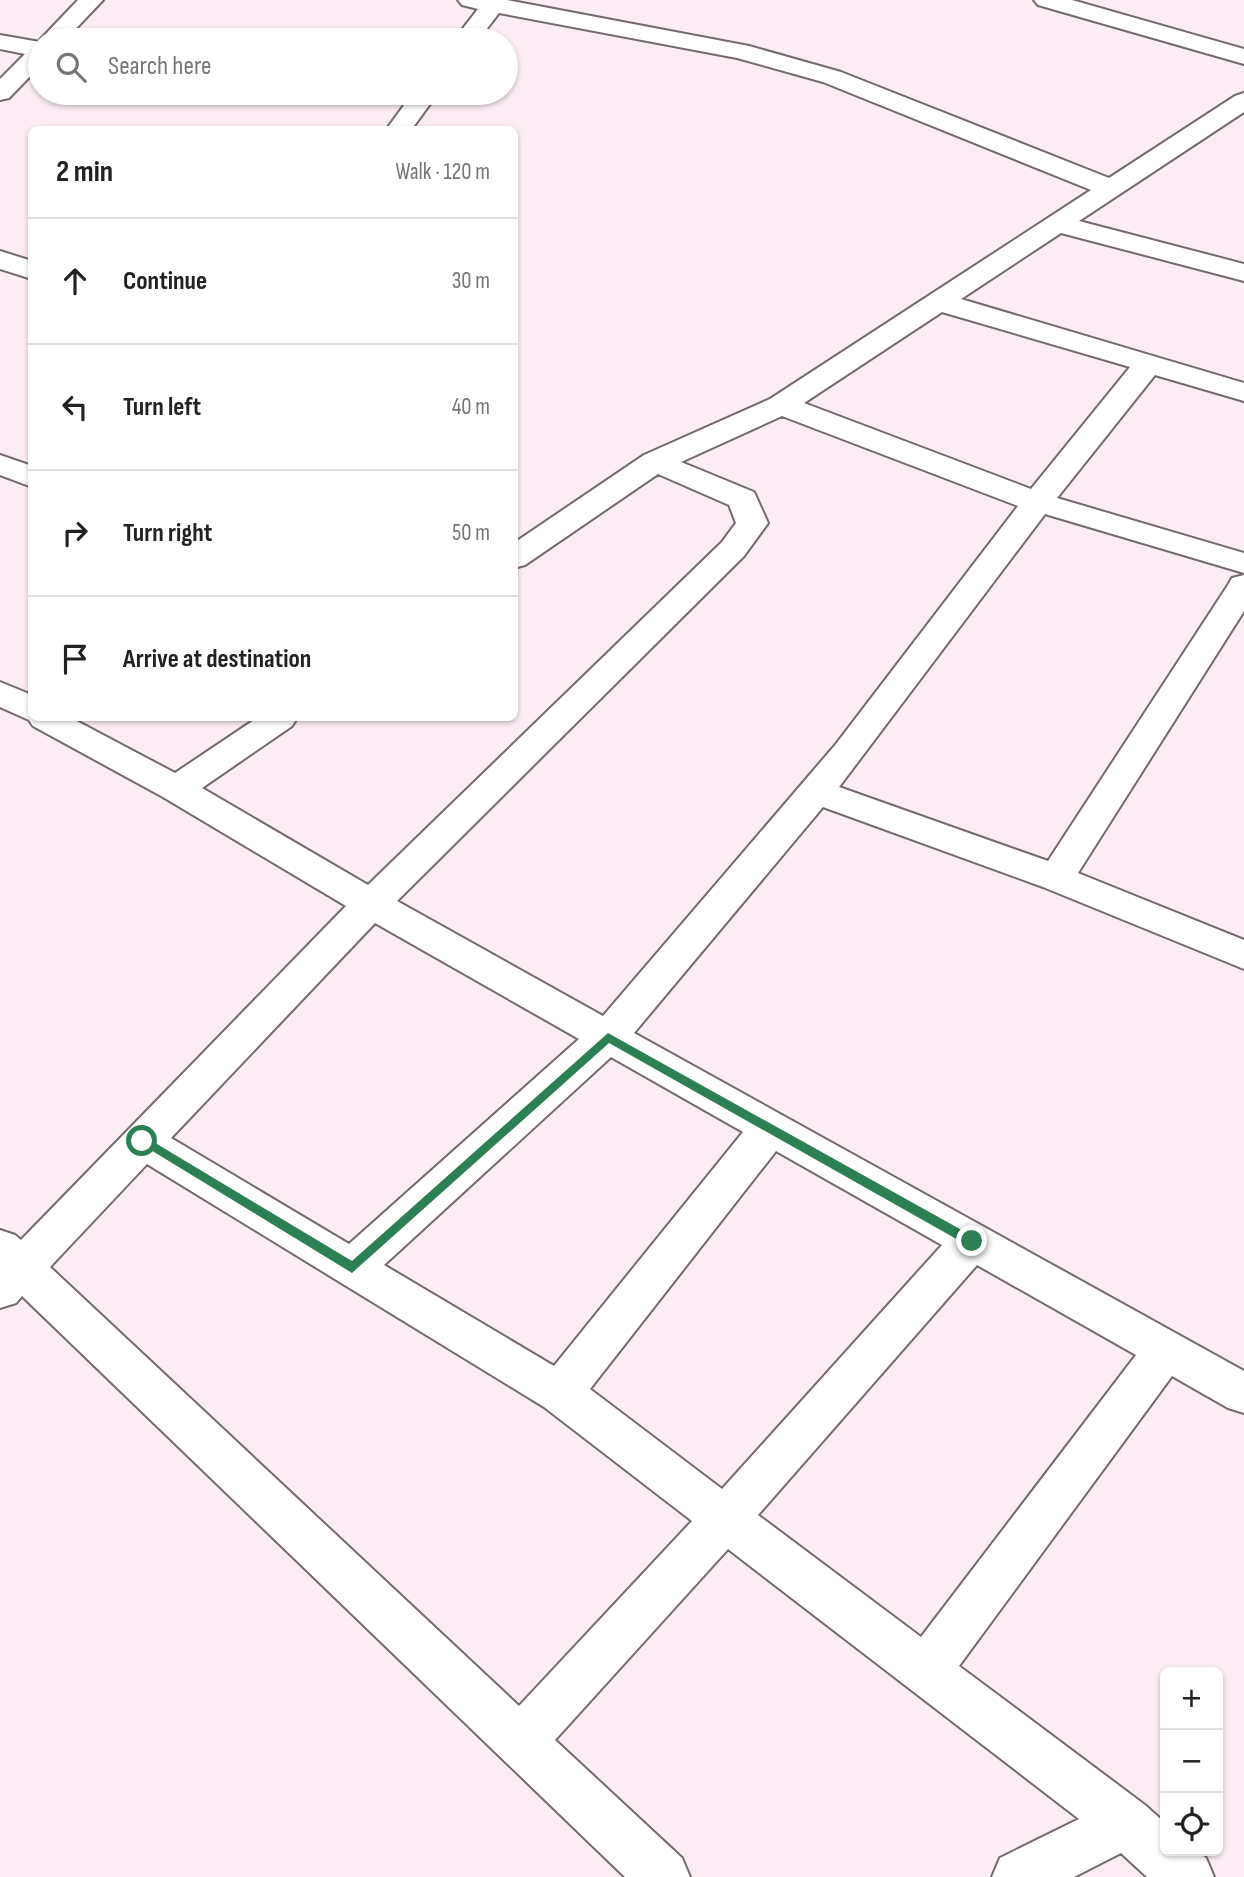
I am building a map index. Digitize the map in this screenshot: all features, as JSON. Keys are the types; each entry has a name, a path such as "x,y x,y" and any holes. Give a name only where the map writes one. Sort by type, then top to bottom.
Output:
{"street":[{"path":"64,28 92,0"},
{"path":"470,0 740,51 832,77 1113,189"},
{"path":"1046,0 1244,57"},
{"path":"475,28 495,3"},
{"path":"0,42 28,48"},
{"path":"0,93 28,64"},
{"path":"518,555 656,462 782,405 1244,101"},
{"path":"401,126 417,105"},
{"path":"1059,224 1244,273"},
{"path":"0,259 28,270"},
{"path":"940,302 1244,392"},
{"path":"352,1268 608,1037 849,751 1037,502 1149,363"},
{"path":"782,405 1037,502 1244,563"},
{"path":"656,462 743,499 752,523 733,549 370,904 142,1141 7,1268 521,1741 663,1877"},
{"path":"0,464 28,476"},
{"path":"1056,878 1244,585"},
{"path":"0,693 28,708"},
{"path":"51,721 176,789 370,904 1244,1394"},
{"path":"176,789 276,721"},
{"path":"815,791 1056,878 1244,955"},
{"path":"559,1392 770,1128"},
{"path":"142,1141 559,1392 1126,1823 1187,1877"},
{"path":"521,1741 725,1519 972,1241"},
{"path":"925,1671 1166,1350"},
{"path":"1018,1877 1126,1823"}],"route":[{"path":"142,1141 352,1268 608,1037 972,1241"}]}
